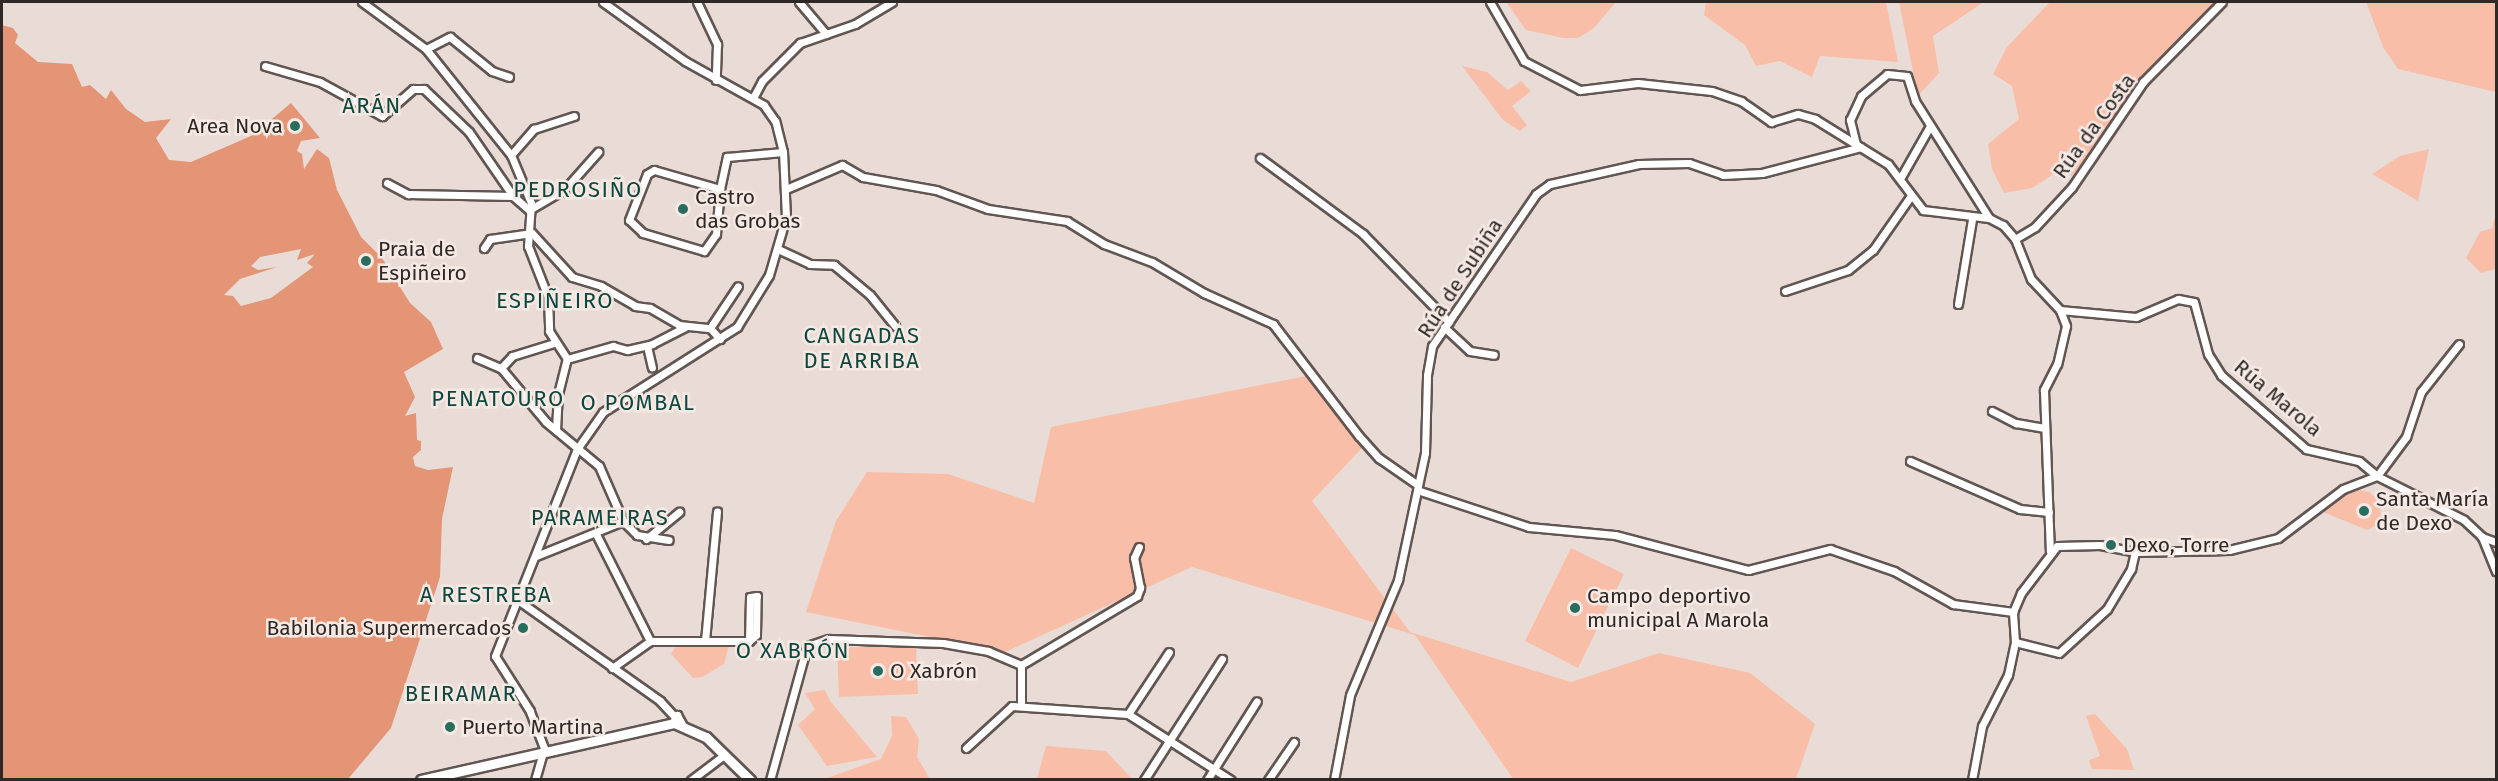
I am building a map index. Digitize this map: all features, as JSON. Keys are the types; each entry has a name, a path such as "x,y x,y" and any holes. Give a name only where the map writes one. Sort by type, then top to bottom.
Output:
{"main road":[{"path":"421,780 541,756 677,721 695,729 750,780"}],"street":[{"path":"362,2 426,49 511,154 529,193 532,233 528,246 548,297 549,332 554,343 567,359"},
{"path":"535,780 544,748 530,711 495,656 519,601 576,449 603,412 720,339 753,306 780,250 786,189 783,152 775,121 753,98 716,80 603,2"},
{"path":"697,2 717,44 716,80"},
{"path":"799,2 826,34"},
{"path":"753,98 762,81 800,43 855,24 892,2"},
{"path":"1490,2 1524,61 1580,90 1638,83 1712,91 1741,101 1771,122 1798,114 1815,119 1858,145 1901,177 1910,197 1923,210 1972,219 1989,218"},
{"name":"Rúa da Costa","path":"2014,239 2035,227 2072,187 2143,82 2222,2"},
{"path":"426,49 450,36 492,71 509,77"},
{"path":"265,66 320,82 382,116 413,88 424,89 469,132 513,196 529,210"},
{"path":"1858,145 1850,120 1861,96 1887,74 1907,76 1930,126 1989,218 2014,239 2031,279 2060,310 2066,326 2057,364 2044,390 2050,551 2013,612 2015,642 2008,675 1982,726 1972,780"},
{"path":"511,154 534,129 574,116"},
{"path":"1901,177 1930,126"},
{"name":"Rúa de Subiña","path":"1334,780 1350,695 1386,616 1418,488 1425,453 1427,375 1432,346 1536,194 1550,184 1639,164 1674,162 1723,175 1762,173 1858,145"},
{"path":"720,189 654,170 647,174 629,220 643,233 704,251 716,234 720,189 727,157 783,152"},
{"path":"529,210 565,189 598,153"},
{"path":"1260,159 1364,234 1470,351 1494,355"},
{"path":"786,189 842,165 863,177 936,190 988,209 1067,221 1104,244 1152,262 1204,293 1273,324 1372,451 1418,488 1530,527 1615,535 1748,570 1830,549 1894,571 1953,604 2013,612"},
{"path":"387,183 408,194 513,196"},
{"path":"1785,291 1848,270 1873,250 1910,197"},
{"path":"1958,304 1972,219"},
{"path":"484,248 490,239 532,233"},
{"path":"532,233 572,277 601,286 635,306 650,308 686,326 710,328 720,339"},
{"path":"780,250 810,264 834,265 870,295 895,326"},
{"path":"710,328 738,286"},
{"name":"Rúa Marola","path":"2060,310 2136,317 2178,299 2194,303 2208,354 2221,375 2306,448 2359,461 2377,476"},
{"path":"567,359 613,346 627,350 647,346 686,326"},
{"path":"501,368 512,356 554,343"},
{"path":"2050,551 2069,543 2135,552 2229,550 2278,538 2343,489 2377,476 2406,437 2421,392 2459,344"},
{"path":"647,346 652,367"},
{"path":"477,358 501,368 556,430 599,466 623,521 646,539 669,540"},
{"path":"556,430 558,394 567,359"},
{"path":"1992,411 2016,423 2045,428"},
{"path":"1910,461 2010,505 2049,512"},
{"path":"2377,476 2450,510 2482,537 2496,542"},
{"path":"705,641 717,512"},
{"path":"646,539 679,513"},
{"path":"536,556 596,534 623,521"},
{"path":"596,534 650,641"},
{"path":"2482,537 2496,571"},
{"path":"1021,665 1137,596 1140,588 1134,558 1139,547"},
{"path":"2015,642 2059,653 2108,609 2131,569 2135,552"},
{"path":"612,668 650,641 749,641 756,635 757,596 750,597 749,641"},
{"path":"519,601 612,668 677,721"},
{"path":"770,780 807,646 829,639 943,643 988,651 1021,665"},
{"path":"1128,714 1169,652"},
{"path":"1144,780 1222,659"},
{"path":"1021,665 1021,705"},
{"path":"1207,780 1257,701"},
{"path":"966,748 1003,710 1021,705 1128,714 1231,780"},
{"path":"1268,780 1294,742"},
{"path":"691,780 724,755"}],"shaded area":[{"path":"1506,2 1616,2 1594,28 1578,38 1563,38 1526,30"},
{"path":"1706,2 1886,2 1898,62 1820,56 1812,77 1780,61 1756,66 1745,45 1704,15"},
{"path":"1899,2 1984,2 1933,36 1939,73 1918,96"},
{"path":"2050,2 2215,2 2160,59 2072,176 2060,170 2032,188 2004,193 1992,169 1988,144 2019,119 2012,86 1993,74 2007,47"},
{"path":"2366,2 2496,2 2496,92 2398,69 2383,47"},
{"path":"2,25 13,28 18,35 15,43 38,62 72,64 82,87 90,85 106,99 111,90 126,109 145,122 171,119 156,138 169,160 191,162 267,129 272,119 291,103 320,138 301,141 297,151 302,154 304,169 317,149 329,158 337,190 361,237 382,258 410,303 431,322 443,349 404,372 415,397 405,416 416,413 417,440 421,441 421,450 413,457 415,466 428,470 453,467 442,519 440,577 391,728 348,779 2,779","holes":["301,249 297,260 315,254 307,263 313,267 271,298 241,306 233,296 224,295 240,279 277,267 258,270 251,266 260,257"]},
{"path":"1462,66 1487,72 1508,90 1521,81 1531,91 1512,106 1527,125 1520,131 1503,120"},
{"path":"2429,149 2418,201 2372,174 2400,156"},
{"path":"2496,212 2496,269 2481,273 2466,258 2480,232 2492,228"},
{"path":"1311,375 1363,447 1312,501 1410,632 1571,682 1659,653 1750,673 1815,724 1796,779 1513,779 1415,635 1192,567 1005,652 806,612 836,521 867,472 948,474 1034,503 1051,427"},
{"path":"2351,489 2370,492 2380,504 2381,523 2367,530 2323,512"},
{"name":"Campo deportivo municipal A Marola","path":"1571,548 1624,574 1578,668 1525,641"},
{"path":"729,645 724,664 702,677 693,678 671,654 676,646"},
{"name":"O Xabrón","path":"916,645 918,694 839,697 837,648"},
{"path":"825,690 830,701 877,757 827,766 798,725 815,709 805,693"},
{"path":"2095,714 2127,749 2134,770 2092,769 2089,760 2100,756 2086,716"},
{"path":"891,716 906,717 919,739 917,757 930,779 824,779 881,759 892,736"},
{"path":"1046,746 1106,751 1132,779 1037,779"}],"place":[{"name":"Area Nova","path":"295,126"},
{"name":"Castro das Grobas","path":"683,209"},
{"name":"Praia de Espiñeiro","path":"366,261"},
{"name":"Santa María de Dexo","path":"2364,511"},
{"name":"Dexo, Torre","path":"2111,545"},
{"name":"Campo deportivo municipal A Marola","path":"1575,608"},
{"name":"Babilonia Supermercados","path":"523,628"},
{"name":"O Xabrón","path":"878,671"},
{"name":"Puerto Martina","path":"450,727"}],"district":[{"name":"ARÁN","path":"372,106"},
{"name":"PEDROSIÑO","path":"578,190"},
{"name":"ESPIÑEIRO","path":"555,301"},
{"name":"CANGADAS DE ARRIBA","path":"862,348"},
{"name":"PENATOURO","path":"498,399"},
{"name":"O POMBAL","path":"638,403"},
{"name":"PARAMEIRAS","path":"600,518"},
{"name":"A RESTREBA","path":"486,595"},
{"name":"O XABRÓN","path":"793,651"},
{"name":"BEIRAMAR","path":"461,694"}]}
